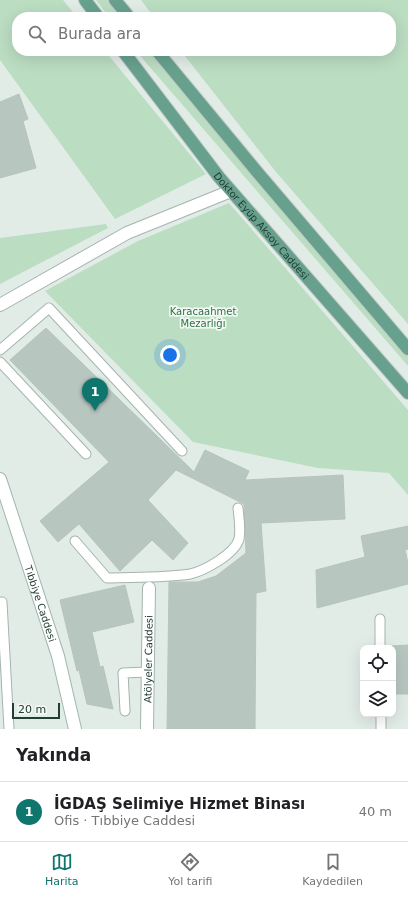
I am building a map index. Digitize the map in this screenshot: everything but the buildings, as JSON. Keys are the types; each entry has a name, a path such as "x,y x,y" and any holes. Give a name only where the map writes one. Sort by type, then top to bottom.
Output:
{"main road":[{"path":"85,0 94,12"},
{"path":"115,0 125,12"},
{"name":"Doktor Eyüp Aksoy Caddesi","path":"127,56 231,192 408,394"},
{"path":"161,56 262,178 408,349"}],"street":[{"path":"0,305 127,233 231,192"},
{"name":"Tıbbiye Caddesi","path":"0,479 58,656 75,729"},
{"name":"Atölyeler Caddesi","path":"147,729 149,582"}],"lane":[{"path":"0,350 49,308 182,451"},
{"path":"0,362 86,454"},
{"path":"75,541 107,578 149,582 192,574 228,554 238,540 240,526 238,508"},
{"path":"0,602 2,602 9,729"},
{"path":"380,619 380,645"},
{"path":"125,711 123,673 148,672"},
{"path":"381,717 381,729"}],"green space":[{"path":"0,0 63,0 73,12 12,12 12,56 109,56 206,174 115,219 0,60"},
{"path":"96,0 109,0 117,12 105,12"},
{"path":"141,0 408,0 408,324 276,172 185,56 396,56 396,12 150,12"},
{"path":"140,56 153,56 408,354 408,366"},
{"name":"Karacaahmet Mezarlığı","path":"229,203 408,410 408,495 389,473 318,468 193,442 45,291 138,241"},
{"path":"106,224 108,228 0,284 0,238"}],"place":[{"name":"İGDAŞ Selimiye Hizmet Binası","path":"95,411"}]}
